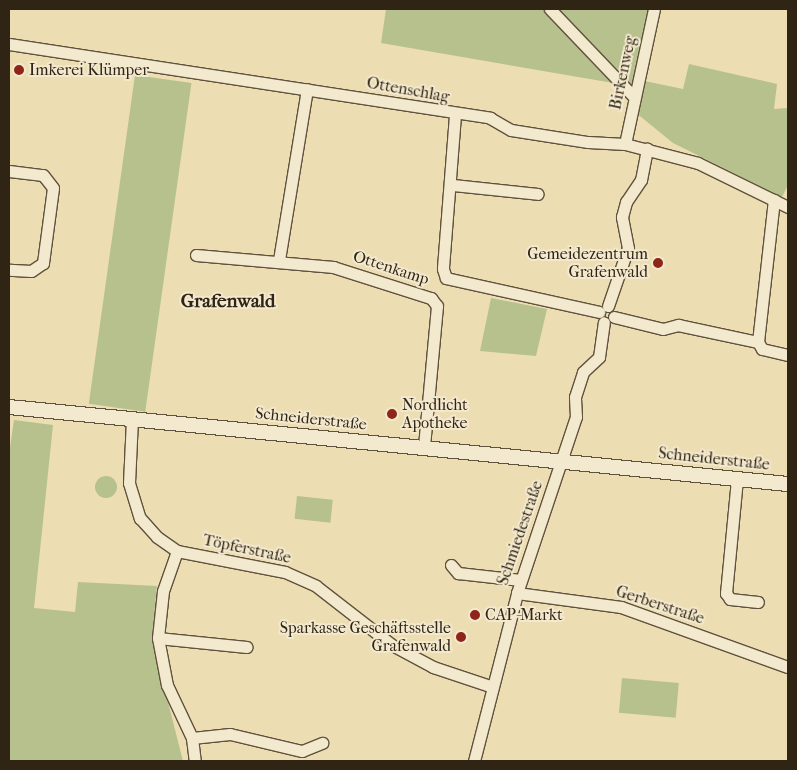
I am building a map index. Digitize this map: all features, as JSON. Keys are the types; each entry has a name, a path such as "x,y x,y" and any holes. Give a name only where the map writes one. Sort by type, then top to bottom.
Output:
{"street":[{"path":"550,9 634,97"},
{"name":"Birkenweg","path":"625,144 654,9"},
{"name":"Ottenschlag","path":"9,44 455,115 490,118 511,130 625,144 698,163 788,207"},
{"path":"279,260 306,90"},
{"path":"455,115 450,163 453,185 443,269 446,278 606,314 645,326 663,329 678,325 758,342"},
{"name":"Schmiedestraße","path":"474,761 490,686 517,593 576,416 575,397 583,372 599,357 606,314 628,248 622,217 626,202 641,180 647,149"},
{"path":"9,172 43,175 53,188 43,263 31,271 9,270"},
{"path":"453,185 538,194"},
{"path":"774,200 758,342 762,349 788,355"},
{"name":"Ottenkamp","path":"196,255 279,260 333,267 431,298 437,306 424,447"},
{"name":"Schneiderstraße","path":"9,407 788,484"},
{"name":"Töpferstraße","path":"132,419 129,483 140,518 177,551 293,575 316,586 392,645 433,667 490,686"},
{"path":"737,479 726,593 730,599 758,602"},
{"path":"177,551 163,591 158,638 167,684 192,738 195,761"},
{"path":"451,565 458,573 521,580"},
{"name":"Gerberstraße","path":"517,593 621,607 788,667"},
{"path":"158,638 246,647"},
{"path":"192,738 230,734 302,751 322,743"}],"green space":[{"path":"386,9 546,9 619,84 381,43"},
{"path":"556,9 651,9 633,87"},
{"path":"689,64 777,84 774,109 788,108 788,185 782,197 673,143 635,112 640,80 683,89"},
{"path":"135,75 191,83 145,412 89,404"},
{"path":"491,298 547,309 536,356 480,351"},
{"path":"14,420 53,425 34,608 75,612 78,582 157,586 152,639 183,761 9,761 9,454"},
{"path":"106,476 114,479 117,487 114,495 106,498 98,495 95,487 98,479"},
{"path":"297,496 333,500 330,523 295,519"},
{"path":"622,678 679,683 676,718 619,713"}],"place":[{"name":"Imkerei Klümper","path":"19,70"},
{"name":"Gemeidezentrum Grafenwald","path":"658,263"},
{"name":"Nordlicht Apotheke","path":"392,414"},
{"name":"CAP-Markt","path":"475,615"},
{"name":"Sparkasse Geschäftsstelle Grafenwald","path":"461,637"}],"district":[{"name":"Grafenwald","path":"228,302"}]}
